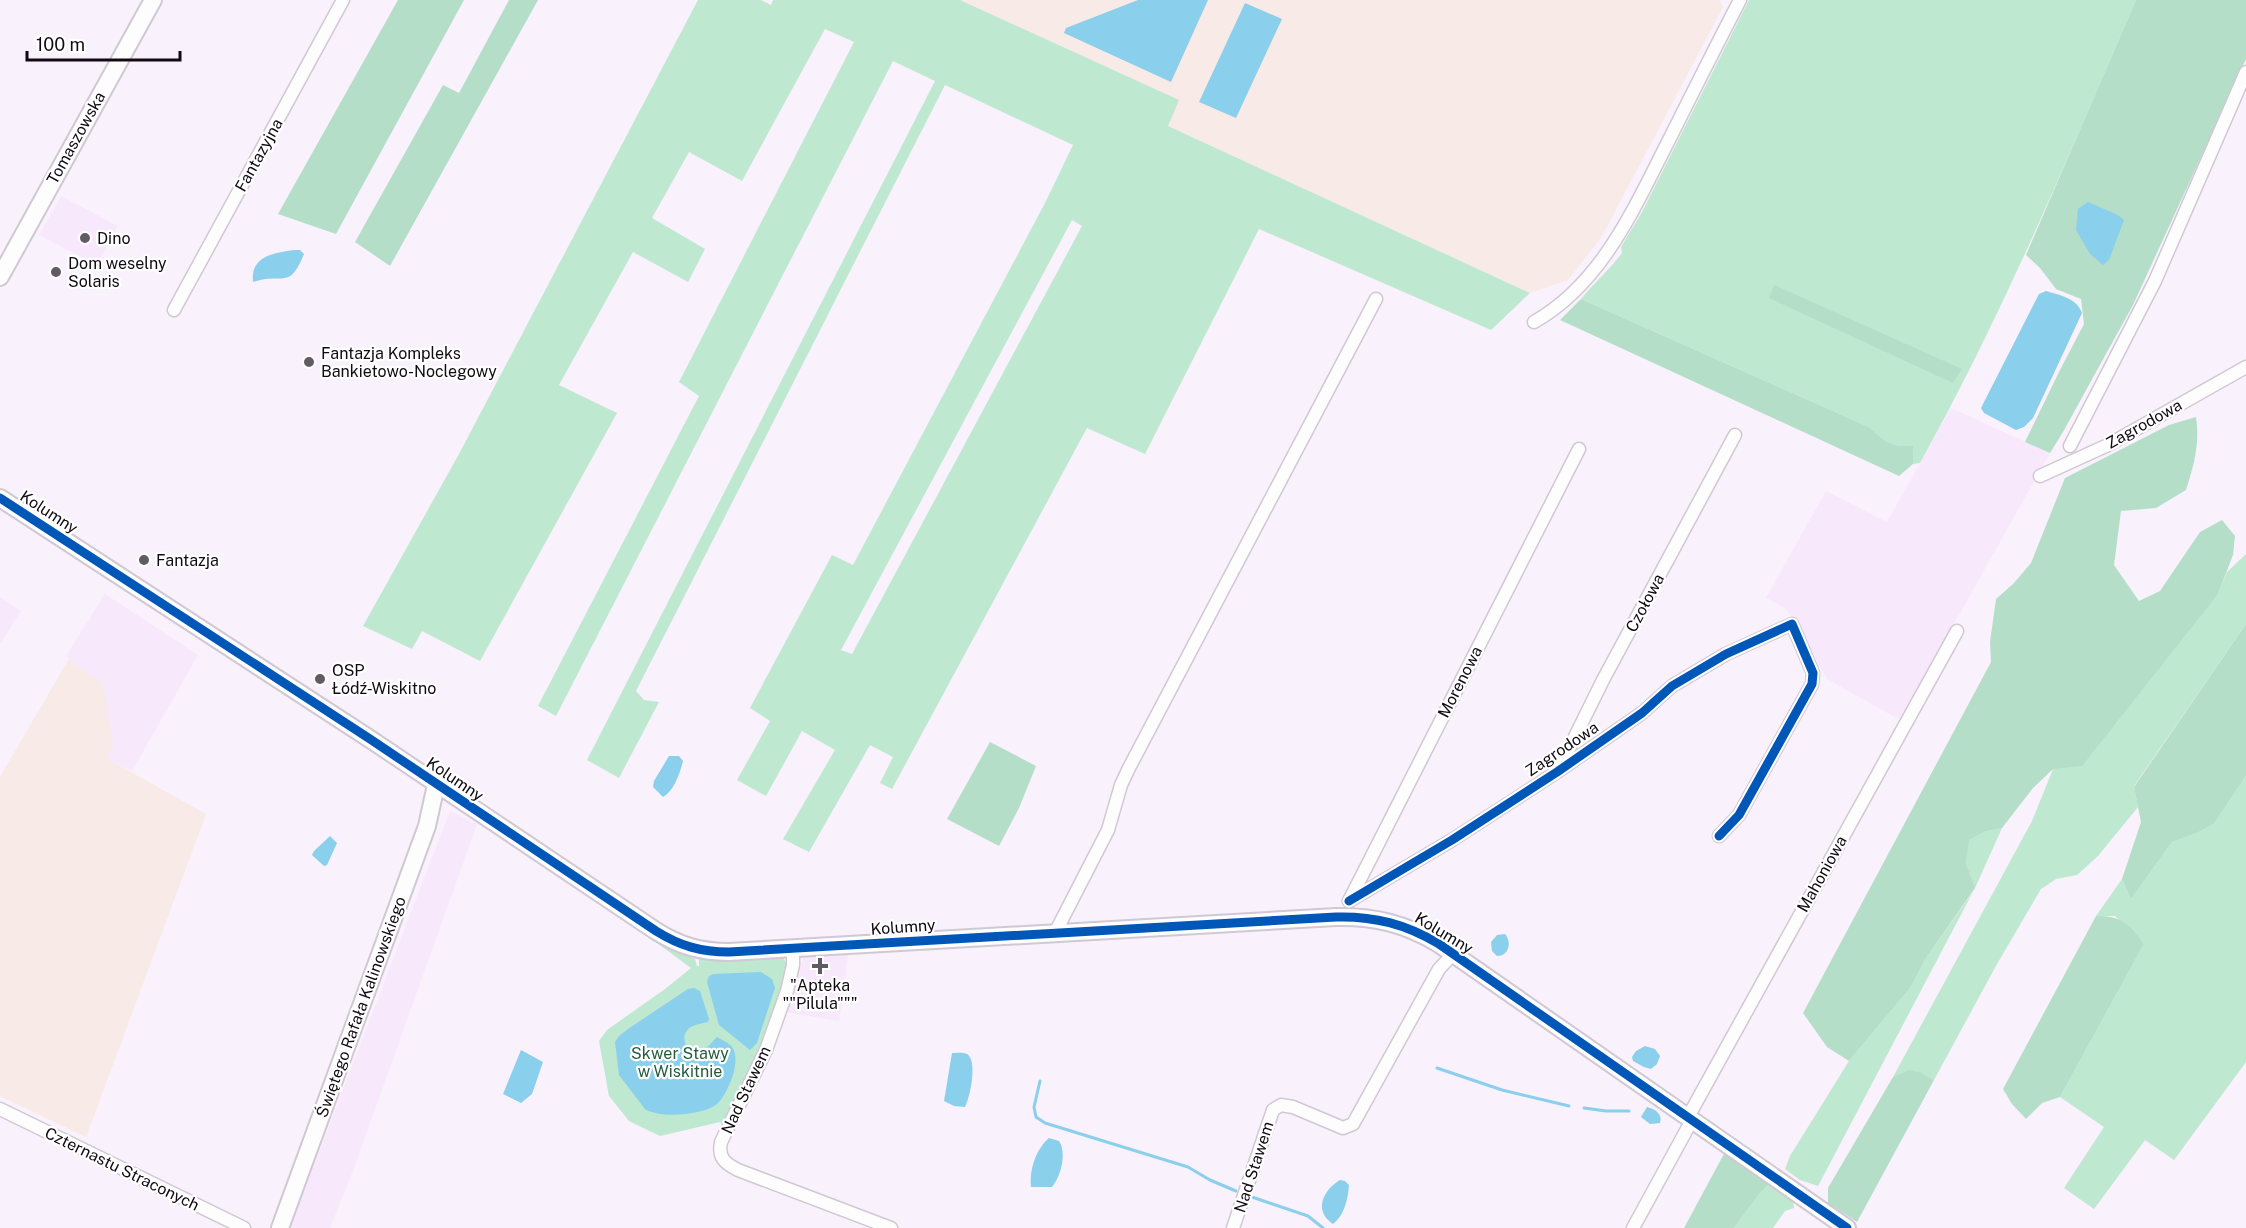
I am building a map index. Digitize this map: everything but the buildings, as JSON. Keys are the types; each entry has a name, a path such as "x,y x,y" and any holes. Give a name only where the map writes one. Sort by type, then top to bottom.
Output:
{"street":[{"name":"Tomaszowska","path":"0,276 153,0"},
{"name":"Fantazyjna","path":"174,310 343,0"},
{"path":"1534,322 1561,305 1574,293 1614,242 1635,207 1740,0"},
{"path":"2070,446 2155,281 2246,72"},
{"path":"1055,933 1108,830 1121,785 1129,768 1376,299"},
{"name":"Zagrodowa","path":"2040,476 2108,445 2246,367"},
{"name":"Czołowa","path":"1557,772 1603,680 1735,435"},
{"name":"Morenowa","path":"1348,909 1579,449"},
{"name":"Kolumny","path":"0,498 676,942 705,951 793,949 1055,933 1348,909 1409,927 1453,954 1847,1228"},
{"name":"Zagrodowa","path":"1348,909 1557,772 1642,713 1672,686 1726,654 1792,624 1813,673 1812,684 1739,815 1719,836"},
{"name":"Mahoniowa","path":"1633,1228 1690,1118 1957,631"},
{"name":"Świętego Rafała Kalinowskiego","path":"280,1228 427,826 436,785"},
{"name":"Nad Stawem","path":"793,949 788,985 766,1050 722,1142 721,1156 724,1162 738,1170 891,1228"},
{"name":"Nad Stawem","path":"1233,1228 1275,1107 1281,1105 1293,1107 1330,1125 1343,1128 1353,1124 1439,969 1453,954"},
{"name":"Czternastu Straconych","path":"0,1109 244,1228"}],"shaded area":[{"path":"960,0 1720,0 1723,7 1601,238 1568,280 1530,293 1168,126 1178,100"},
{"path":"61,196 118,226 97,265 39,235"},
{"path":"1951,408 2050,453 1900,720 1827,679 1799,627 1785,608 1766,598 1826,491 1887,522"},
{"path":"105,594 198,655 132,771 106,758 102,682 86,673 66,656"},
{"path":"0,597 21,611 0,644"},
{"path":"69,659 102,682 113,744 106,758 206,814 86,1137 0,1096 0,777"},
{"path":"450,811 477,824 354,1168 330,1228 290,1228"},
{"path":"848,954 839,1021 785,1012 804,957"}],"green space":[{"path":"398,0 464,0 336,234 278,214"},
{"path":"509,0 538,0 390,266 355,242 443,85 459,93"},
{"path":"698,0 761,0 771,5 773,0 960,0 1179,100 1168,126 1530,293 1491,330 1259,229 1145,454 1087,428 892,789 880,783 893,757 870,745 809,852 783,839 835,750 802,731 766,796 737,780 770,721 750,708 832,555 853,565 1045,203 1073,145 945,85 636,691 644,700 659,702 619,778 587,760 935,81 893,61 556,716 538,706 699,396 679,382 854,42 825,29 742,181 689,152 652,218 705,249 688,282 633,252 559,385 617,413 480,661 422,631 412,649 363,626 459,454","holes":["1072,220 1082,226 852,654 841,650"]},
{"path":"1749,0 2136,0 2007,292 1920,463 1913,464 1912,446 1898,446 1888,442 1869,427 1581,299 1622,253 1621,247 1642,212"},
{"path":"2136,0 2246,0 2246,59 2133,305 2050,453 2025,442 2084,324 2081,299 2056,289 2040,268 2026,255"},
{"path":"1774,285 1962,369 1953,383 1769,298"},
{"path":"1581,299 1869,427 1888,443 1913,446 1913,464 1899,476 1560,320"},
{"path":"2196,417 2197,445 2186,490 2156,508 2121,511 2114,565 2139,601 2160,591 2200,532 2222,520 2235,536 2233,555 2218,594 2082,766 2053,769 2033,788 2002,828 1984,832 1969,840 1966,863 1975,888 1926,958 1911,987 1849,1061 1827,1047 1803,1013 1991,662 1990,642 1996,599 2031,563 2065,478 2169,425"},
{"path":"2246,554 2246,624 2134,786 2138,807 2098,856 2077,875 2056,879 2041,889 1934,1080 1914,1071 1893,1077 2032,821 2053,769 2218,594 2227,572"},
{"path":"2246,624 2246,776 2214,824 2172,842 2131,899 2122,879 2141,822 2134,787"},
{"path":"990,742 1036,766 1019,808 999,846 947,819"},
{"path":"2246,776 2246,1062 2174,1160 2145,1140 2094,1209 2064,1188 2104,1127 2060,1097 2144,944 2115,916 2096,916 2122,879 2131,899 2172,842 2214,824"},
{"path":"2002,828 1975,888 1966,863 1968,840 1984,832"},
{"path":"1973,892 1818,1186 1800,1180 1785,1169 1790,1156 1849,1061 1911,987 1926,958"},
{"path":"2096,916 2112,917 2124,922 2144,944 2060,1097 2042,1103 2026,1119 2012,1104 2003,1089"},
{"name":"Skwer Stawy w Wiskitnie","path":"642,932 663,945 695,959 697,966 699,966 699,959 783,958 789,967 766,1044 723,1125 720,1122 660,1136 629,1121 609,1096 599,1041 607,1030 691,968"},
{"path":"1909,1070 1920,1072 1934,1080 1857,1222 1828,1203 1828,1188 1893,1077"},
{"path":"1725,1152 1769,1184 1734,1228 1684,1228"},
{"path":"1769,1184 1793,1201 1794,1208 1785,1211 1773,1228 1734,1228 1759,1194"}],"water":[{"path":"1138,0 1208,0 1171,82 1064,33 1066,28"},
{"path":"1245,3 1282,19 1236,118 1199,102"},
{"path":"2088,202 2124,220 2109,260 2103,265 2090,254 2076,230 2078,209"},
{"path":"300,250 304,254 294,273 284,278 253,282 255,266 259,261 271,255"},
{"path":"2046,291 2072,301 2082,313 2033,418 2024,427 2016,430 1984,413 1981,408 2039,294"},
{"path":"669,756 679,756 683,761 673,786 663,797 653,787 654,781"},
{"path":"330,836 337,843 327,865 324,866 312,855"},
{"path":"1505,934 1509,944 1507,951 1497,956 1492,951 1491,942 1497,935"},
{"path":"761,972 772,979 775,988 757,1043 750,1050 719,1025 707,982 709,976 713,974"},
{"path":"694,988 700,991 709,1019 708,1022 696,1025 686,1032 684,1040 686,1044 694,1055 701,1054 717,1037 732,1047 735,1053 735,1068 721,1099 711,1108 671,1115 652,1112 645,1109 619,1075 615,1042 628,1029 688,989"},
{"path":"1645,1046 1655,1049 1660,1056 1657,1064 1651,1069 1633,1061 1632,1057 1636,1051"},
{"path":"521,1050 543,1062 532,1094 521,1103 503,1094"},
{"path":"952,1053 967,1054 972,1064 971,1088 965,1107 954,1106 944,1101"},
{"path":"1647,1107 1658,1112 1660,1123 1650,1124 1641,1117"},
{"path":"1049,1138 1059,1141 1063,1152 1060,1171 1052,1187 1031,1187 1034,1160 1040,1148"},
{"path":"1340,1180 1349,1185 1348,1196 1343,1212 1333,1224 1323,1213 1322,1207 1329,1189"}],"waterway":[{"path":"1437,1068 1502,1090 1569,1106"},
{"path":"1040,1081 1034,1107 1036,1117 1045,1123 1188,1167 1236,1191"},
{"path":"1584,1108 1629,1111"},
{"path":"1249,1196 1308,1216 1323,1228"}],"cycle path":[{"path":"0,498 370,739 674,941 709,951 729,952 1336,917 1363,918 1402,926 1439,944 1847,1228"},
{"path":"1349,901 1452,840 1557,772 1642,713 1672,686 1726,654 1792,624 1813,673 1812,684 1739,815 1719,836"}],"place":[{"name":"Dino","path":"85,238"},
{"name":"Dom weselny Solaris","path":"56,272"},
{"name":"Fantazja Kompleks Bankietowo-Noclegowy","path":"309,362"},
{"name":"Fantazja","path":"144,560"},
{"name":"OSP Łódź-Wiskitno","path":"320,679"},
{"name":"\"Apteka \"\"Pilula\"\"\"","path":"820,966"}]}
